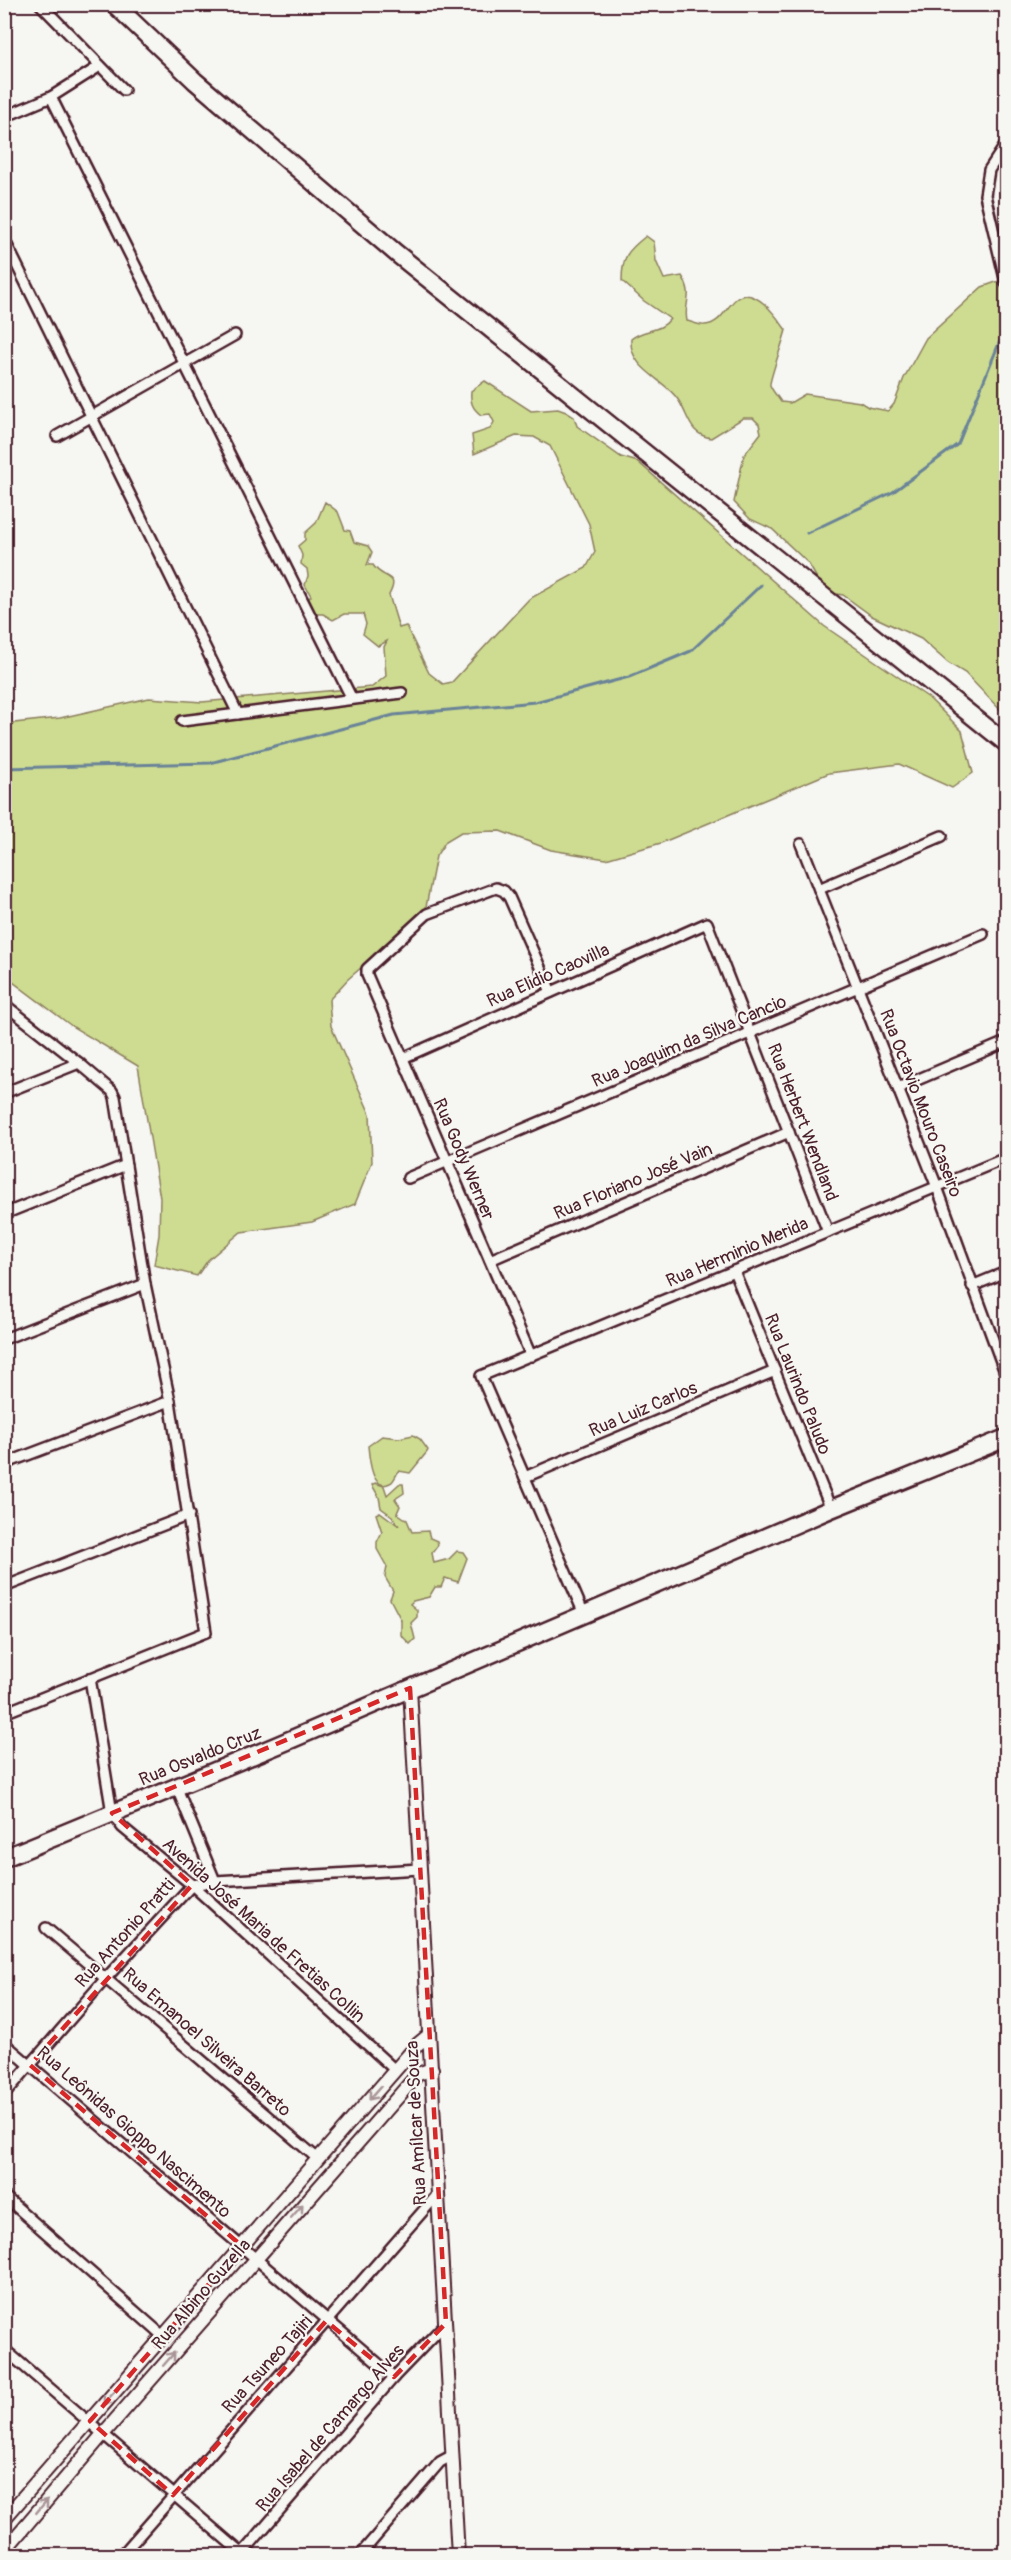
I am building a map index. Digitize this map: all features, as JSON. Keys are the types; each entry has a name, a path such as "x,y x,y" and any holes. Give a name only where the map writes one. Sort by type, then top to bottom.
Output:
{"highway":[{"path":"114,4 195,81 396,254 1006,743"},
{"name":"Rua Osvaldo Cruz","path":"4,1858 831,1509 1006,1438"}],"street":[{"path":"40,4 124,90"},
{"path":"4,117 51,97 100,66"},
{"path":"51,97 352,699"},
{"path":"1006,144 989,170 985,195 1006,282"},
{"path":"4,239 238,714"},
{"path":"57,436 235,335"},
{"path":"182,721 402,693"},
{"path":"819,889 942,836"},
{"name":"Rua Octavio Mouro Caseiro","path":"801,844 937,1187 1006,1375"},
{"name":"Rua Gody Werner","path":"531,1356 367,975 367,969 427,914 496,888 504,891 509,897 551,992"},
{"name":"Rua Elidio Caovilla","path":"403,1058 707,923"},
{"name":"Rua Herbert Wendland","path":"707,923 828,1232"},
{"name":"Rua Joaquim da Silva Cancio","path":"408,1178 983,934"},
{"path":"4,1004 79,1063 112,1091 115,1097 145,1284 170,1401 206,1632 4,1713"},
{"path":"898,1088 1006,1042"},
{"path":"4,1093 79,1063"},
{"name":"Rua Floriano José Vain","path":"490,1260 789,1132"},
{"name":"Rua Herminio Merida","path":"525,1477 481,1376 1006,1158"},
{"path":"4,1214 126,1166"},
{"name":"Rua Laurindo Paludo","path":"734,1271 831,1509"},
{"path":"972,1287 1006,1272"},
{"path":"4,1339 145,1284"},
{"name":"Rua Luiz Carlos","path":"525,1477 775,1371"},
{"path":"4,1464 170,1401"},
{"path":"525,1477 584,1614"},
{"path":"4,1587 189,1515"},
{"path":"90,1678 112,1813"},
{"name":"Rua Amílcar de Souza","path":"410,1688 458,2556"},
{"path":"176,1786 215,1881"},
{"name":"Avenida José Maria de Fretias Collin","path":"112,1813 122,1827 192,1885 395,2070"},
{"name":"Rua Antonio Pratti","path":"4,2095 106,1977 192,1885 215,1881 420,1869"},
{"name":"Rua Emanoel Silveira Barreto","path":"45,1928 106,1977 318,2159"},
{"name":"Rua Albino Guzella","path":"7,2510 90,2421 395,2070 429,2035"},
{"name":"Rua Leônidas Gioppo Nascimento","path":"4,2043 394,2377"},
{"name":"Rua Albino Guzella","path":"4,2551 104,2433 418,2074 432,2069"},
{"name":"Rua Tsuneo Tajiri","path":"121,2556 438,2194"},
{"path":"4,2196 164,2336"},
{"name":"Rua Isabel de Camargo Alves","path":"243,2555 394,2377 446,2324"},
{"path":"4,2349 243,2555"},
{"path":"359,2556 440,2462 453,2455"}],"highlighted area":[{"path":"410,1688 446,2323 394,2377 326,2321 173,2495 90,2421 242,2246 30,2065 192,1885 112,1813"}],"green space":[{"path":"646,236 654,242 656,261 664,279 682,276 686,283 688,289 687,321 701,325 711,324 732,302 743,295 757,299 777,318 786,330 770,385 781,402 790,403 805,394 860,402 868,407 888,411 894,404 904,378 926,338 982,287 999,281 1006,295 1006,716 965,673 948,663 921,639 872,616 843,595 825,592 808,563 772,529 750,519 734,502 744,455 761,433 759,424 753,418 743,418 711,438 698,433 690,424 673,393 642,366 632,350 631,339 641,333 657,329 670,319 644,301 622,281 623,266 627,255"},
{"path":"485,381 531,411 558,409 566,412 574,417 577,426 621,457 638,462 824,626 929,698 962,731 973,773 952,788 899,764 829,773 661,843 606,859 551,850 500,831 461,832 446,841 436,856 425,912 347,980 329,1000 331,1026 370,1114 372,1162 355,1204 312,1222 241,1232 208,1260 197,1276 154,1265 159,1235 160,1198 138,1066 73,1027 5,976 5,724 60,718 149,698 202,702 372,687 386,676 384,647 387,641 378,646 363,634 366,624 363,614 344,614 333,620 323,614 315,614 306,601 311,596 305,585 308,576 307,569 301,564 302,555 298,546 305,540 305,533 316,523 325,502 338,512 345,530 350,531 354,542 368,546 372,552 367,565 373,565 392,580 389,595 399,628 406,626 429,673 443,684 452,682 529,599 586,568 595,552 589,524 550,446 534,437 516,436 474,454 472,435 490,429 494,422 490,414 481,415 471,402 471,391"},
{"path":"413,1435 420,1439 428,1450 427,1452 410,1473 399,1471 391,1482 384,1485 379,1483 372,1472 368,1446 382,1436 399,1438"},
{"path":"375,1483 384,1486 387,1495 399,1484 403,1484 404,1493 395,1499 400,1506 397,1513 407,1520 412,1532 428,1531 430,1538 437,1541 438,1545 432,1553 434,1563 449,1559 457,1551 463,1552 467,1558 458,1582 445,1578 441,1587 435,1587 429,1597 410,1604 417,1610 417,1617 411,1623 415,1639 410,1644 401,1635 401,1620 390,1599 393,1591 385,1577 387,1567 377,1549 377,1542 382,1532 376,1514 380,1512 399,1526 392,1516 381,1508 379,1497 372,1485"}],"waterway":[{"path":"807,533 893,492 958,444 1006,326"},
{"path":"4,768 210,763 394,715 535,702 629,677 691,651 761,585"}]}
